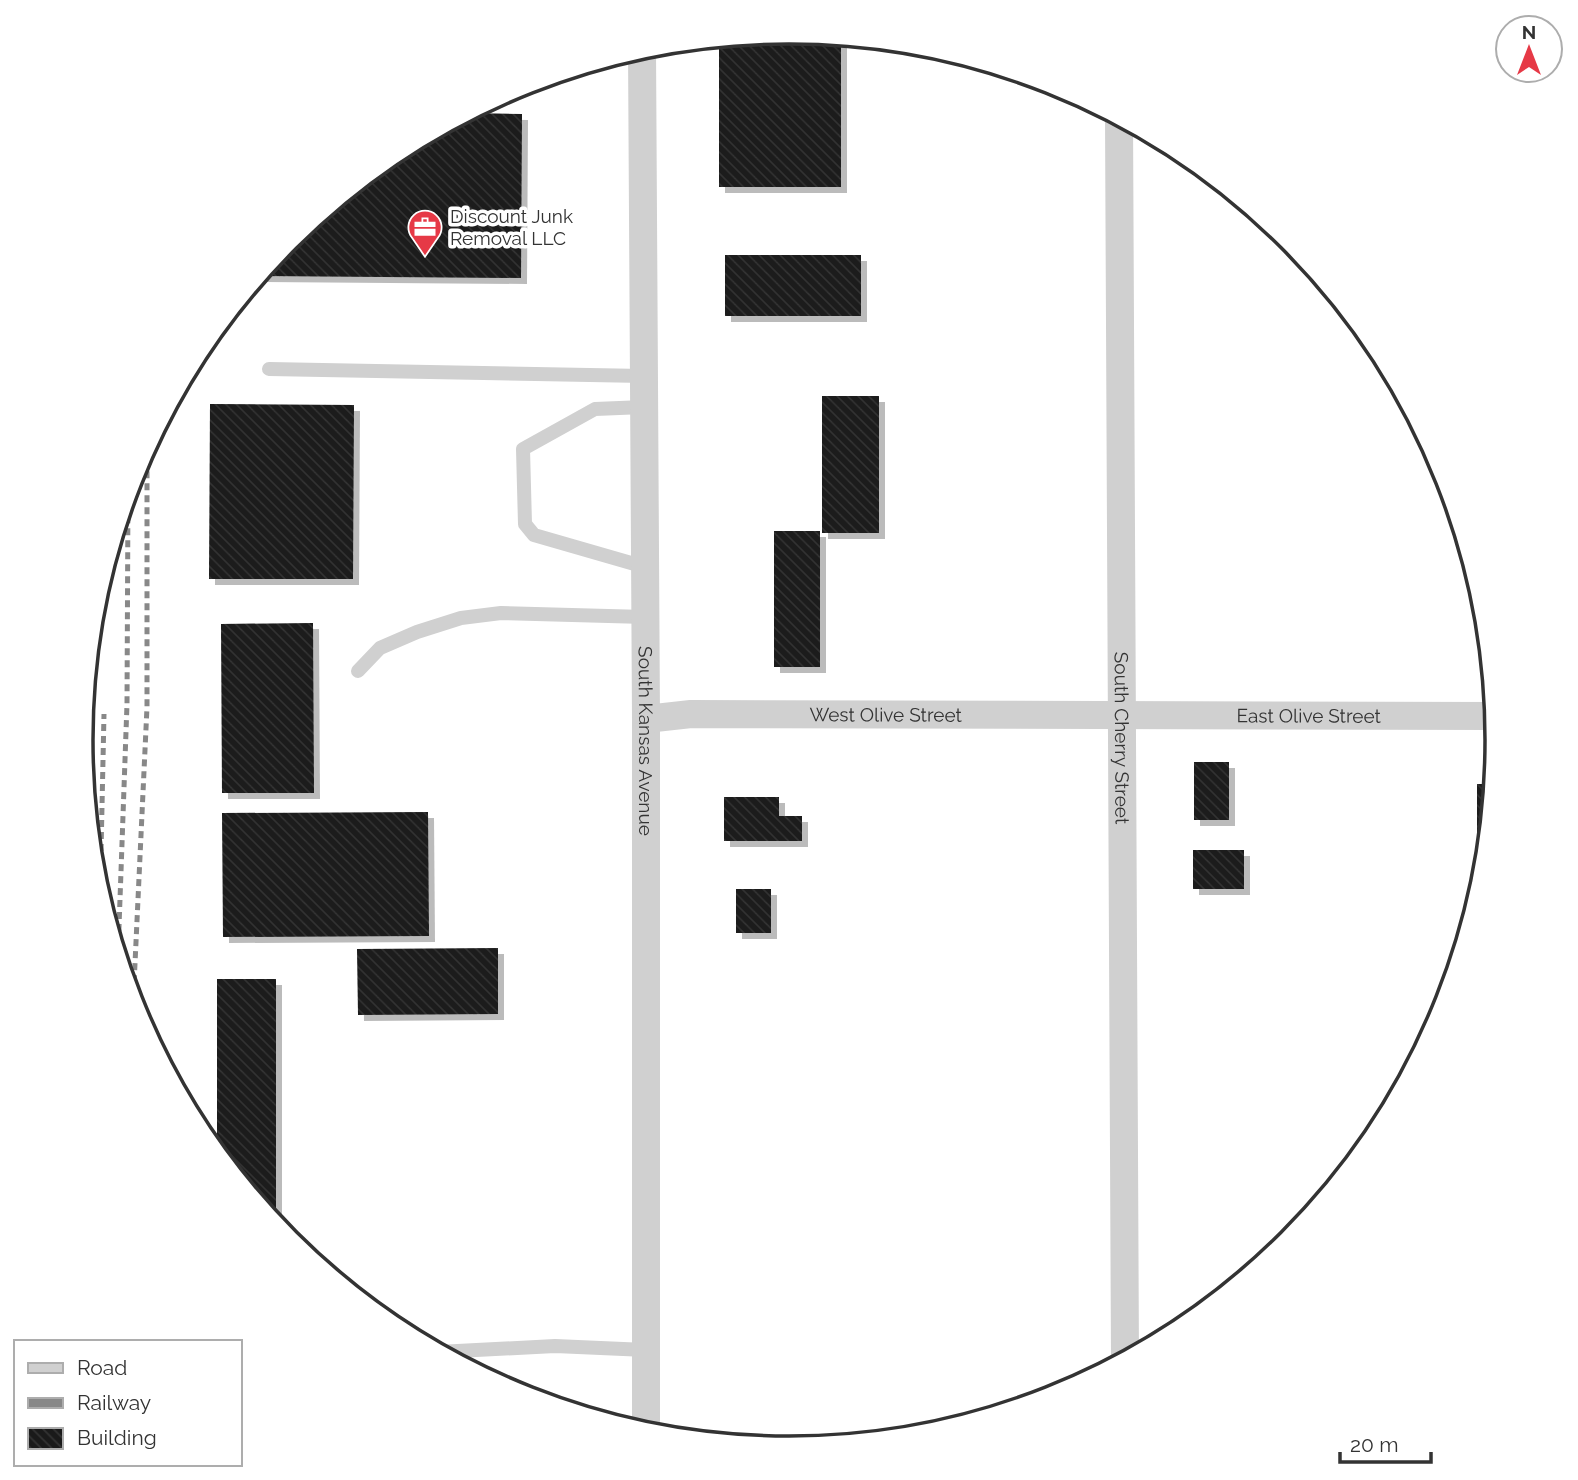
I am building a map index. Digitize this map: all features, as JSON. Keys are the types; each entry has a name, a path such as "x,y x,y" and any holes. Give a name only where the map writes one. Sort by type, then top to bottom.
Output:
{"street":[{"name":"South Kansas Avenue","path":"642,59 646,1421"},
{"name":"South Cherry Street","path":"1119,128 1125,1349"},
{"name":"West Olive Street","path":"646,719 691,715 1124,716"},
{"name":"East Olive Street","path":"1124,716 1484,716"}],"lane":[{"path":"269,369 644,376"},
{"path":"644,407 595,409 523,449 525,524 534,535 645,567"},
{"path":"358,671 380,648 417,632 461,618 501,613 645,617"},
{"path":"456,1351 555,1346 646,1350"}],"building":[{"path":"789,44 841,46 841,187 719,187 719,48"},
{"path":"487,113 522,114 521,278 271,276 330,217 365,188 441,137"},
{"path":"725,255 861,255 861,316 725,316"},
{"path":"822,396 879,396 879,533 822,533"},
{"path":"210,404 354,405 353,579 209,579"},
{"path":"774,531 820,531 820,667 774,667"},
{"path":"313,623 314,793 222,793 221,624"},
{"path":"1194,762 1229,762 1229,820 1194,820"},
{"path":"1477,784 1484,784 1479,831 1477,844"},
{"path":"724,797 779,797 779,816 802,816 802,841 724,841"},
{"path":"428,812 429,936 223,937 222,813"},
{"path":"1193,850 1244,850 1244,889 1193,889"},
{"path":"736,889 771,889 771,933 736,933"},
{"path":"498,948 498,1014 358,1015 357,949"},
{"path":"217,979 276,979 276,1210 217,1137"}],"railway":[{"path":"134,976 147,707 147,472"},
{"path":"119,929 127,704 128,523"},
{"path":"101,845 104,714"}],"place":[{"name":"Discount Junk Removal LLC","path":"425,257"}]}
